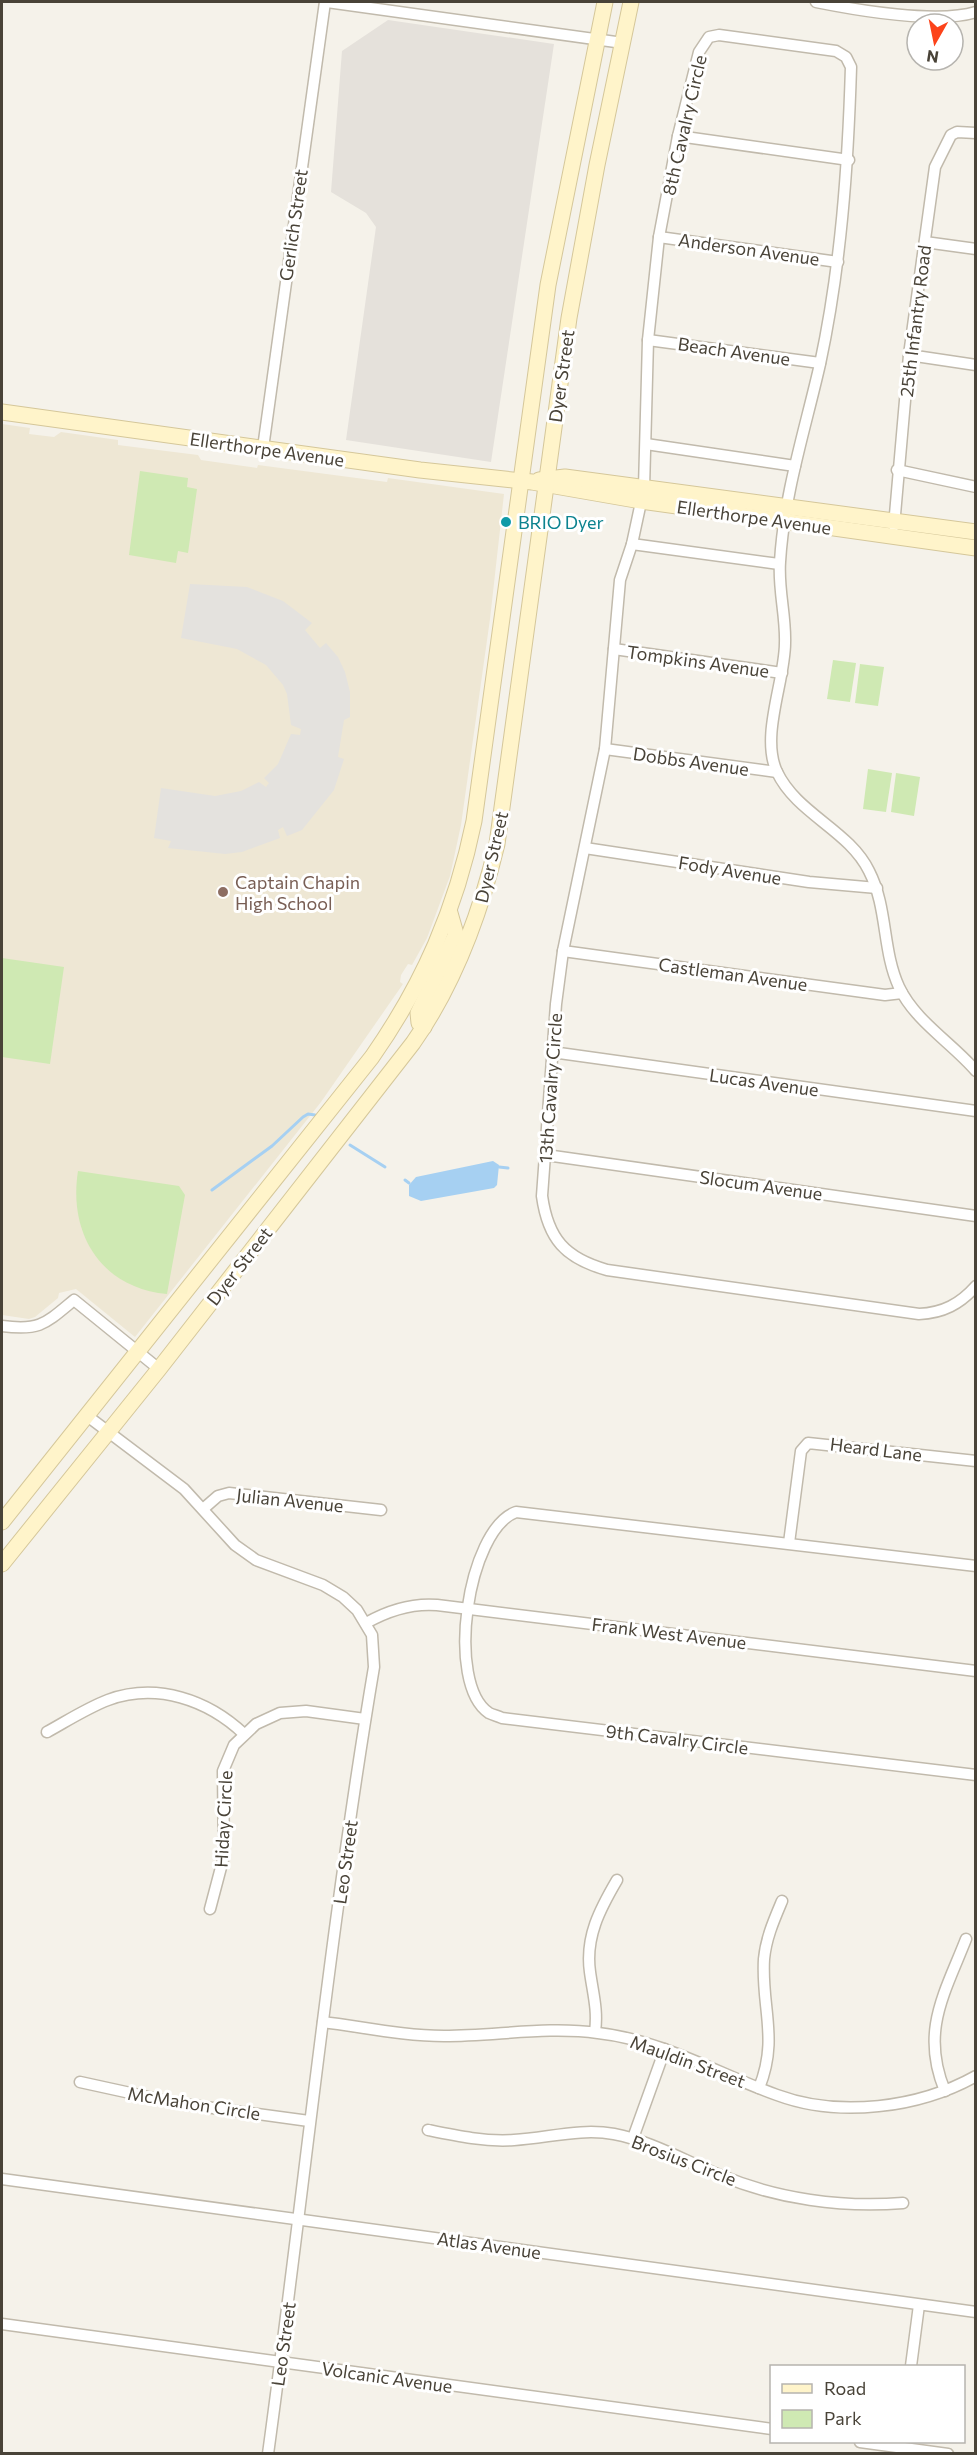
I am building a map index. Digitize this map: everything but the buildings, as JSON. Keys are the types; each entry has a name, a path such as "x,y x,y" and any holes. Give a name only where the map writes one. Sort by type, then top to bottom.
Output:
{"main road":[{"name":"Dyer Street","path":"2,1564 357,1117 424,1026 466,946 494,855 536,482 550,274 605,2"},
{"name":"Dyer Street","path":"2,1522 138,1353 390,1030 431,959 450,913 466,860 585,226 632,2"},
{"name":"Ellerthorpe Avenue","path":"2,412 263,448 642,494 894,529 975,548"},
{"name":"Ellerthorpe Avenue","path":"894,529 975,532"},
{"path":"424,1026 419,1023 418,1013 456,934 450,913"},
{"path":"209,1261 230,1276"}],"street":[{"path":"326,2 623,43"},
{"name":"Gerlich Street","path":"263,448 326,2"},
{"path":"816,2 855,9 931,15 975,12"},
{"name":"8th Cavalry Circle","path":"642,494 646,444 648,340 659,237 678,136 699,52 709,37 719,35 836,51 846,57 851,67 849,160 838,262 820,363 786,514"},
{"name":"25th Infantry Road","path":"894,529 897,470 909,355 935,167 951,135 957,132 975,133"},
{"path":"678,136 849,160"},
{"name":"Anderson Avenue","path":"659,237 838,262"},
{"path":"925,242 975,249"},
{"name":"Beach Avenue","path":"648,340 820,363"},
{"path":"909,355 975,364"},
{"path":"646,444 795,466"},
{"path":"897,470 975,487"},
{"name":"13th Cavalry Circle","path":"642,494 632,544 620,580 605,749 563,951 552,1052 542,1196 545,1217 552,1235 567,1251 586,1264 607,1270 919,1314 944,1310 967,1296 975,1286"},
{"path":"786,514 779,564 785,644 773,718 772,741 777,772 797,800 852,848 868,868 882,901 890,959 902,993 917,1012 975,1071"},
{"path":"632,544 779,564"},
{"name":"Tompkins Avenue","path":"614,649 782,673"},
{"name":"Dobbs Avenue","path":"605,749 777,772"},
{"name":"Fody Avenue","path":"585,848 809,882 877,888"},
{"name":"Castleman Avenue","path":"563,951 885,995 902,993"},
{"name":"Lucas Avenue","path":"552,1052 975,1111"},
{"name":"Slocum Avenue","path":"546,1155 975,1216"},
{"path":"2,1326 29,1329 41,1326 74,1300 159,1369"},
{"name":"Leo Street","path":"86,1415 133,1448 184,1489 219,1531 249,1555 273,1568 323,1585 343,1597 366,1623 374,1650 309,2121 300,2220 268,2454"},
{"name":"Heard Lane","path":"789,1543 801,1451 808,1443 975,1461"},
{"name":"Julian Avenue","path":"203,1509 218,1496 229,1493 381,1510"},
{"name":"9th Cavalry Circle","path":"975,1566 516,1512 501,1520 491,1536 474,1572 466,1608 466,1652 477,1698 488,1712 502,1718 975,1774"},
{"name":"Frank West Avenue","path":"366,1623 380,1615 419,1603 975,1671"},
{"path":"47,1732 99,1704 140,1693 193,1700 218,1711 244,1734 267,1718 293,1711 365,1719"},
{"name":"Hiday Circle","path":"210,1909 224,1856 223,1771 234,1745 244,1734"},
{"path":"595,2032 597,2016 590,1972 591,1937 602,1904 617,1880"},
{"path":"759,2088 770,2046 764,1959 770,1928 782,1901"},
{"path":"945,2091 937,2066 934,2029 939,2003 966,1939"},
{"name":"Mauldin Street","path":"323,2022 440,2036 552,2030 595,2032 665,2049 779,2096 808,2102 854,2106 889,2104 945,2091 975,2076"},
{"path":"633,2138 665,2049"},
{"name":"McMahon Circle","path":"80,2082 176,2103 309,2121"},
{"name":"Brosius Circle","path":"428,2130 484,2140 529,2139 578,2132 599,2132 633,2138 722,2176 796,2198 847,2204 903,2203"},
{"name":"Atlas Avenue","path":"2,2179 975,2312"},
{"path":"911,2365 919,2305"},
{"name":"Volcanic Avenue","path":"2,2324 770,2429"},
{"path":"868,2443 948,2454"}],"shaded area":[{"path":"388,20 554,44 491,462 346,440 376,227 366,213 331,192 342,51"},
{"name":"Captain Chapin High School","path":"2,424 30,428 29,434 54,437 61,432 118,440 118,445 198,455 201,460 257,468 258,465 387,482 388,478 504,494 490,619 461,825 450,876 427,938 412,965 408,964 401,975 400,982 403,984 321,1102 135,1337 76,1289 59,1293 58,1298 35,1317 29,1319 2,1315"},
{"path":"190,584 247,587 283,601 312,623 305,630 320,648 326,643 338,657 350,692 350,717 344,720 338,757 344,759 334,790 302,830 287,836 283,827 278,830 280,838 242,852 225,854 168,848 171,841 154,838 161,788 215,796 241,791 259,782 266,787 269,783 264,778 278,764 291,734 300,735 301,729 291,725 287,694 283,685 266,665 237,649 181,638"}],"green space":[{"path":"140,471 188,478 187,487 197,489 188,553 178,551 176,563 129,555"},
{"path":"833,660 856,663 850,702 827,699"},
{"path":"860,664 884,667 878,706 855,703"},
{"path":"868,769 892,773 886,812 863,809"},
{"path":"896,773 920,777 914,816 891,812"},
{"path":"2,958 64,967 50,1064 2,1057"},
{"path":"78,1171 179,1186 185,1195 167,1294 144,1290 124,1281 107,1269 94,1254 84,1236 78,1216 76,1194"}],"water":[{"path":"493,1161 499,1165 497,1185 494,1188 421,1201 409,1196 409,1185 416,1177"}],"waterway":[{"path":"212,1190 272,1146 303,1117 308,1114 315,1115"},
{"path":"350,1145 385,1167"},
{"path":"499,1167 508,1168"},
{"path":"405,1180 409,1183"}],"place":[{"name":"BRIO Dyer","path":"506,522"},
{"name":"Captain Chapin High School","path":"223,892"}]}
